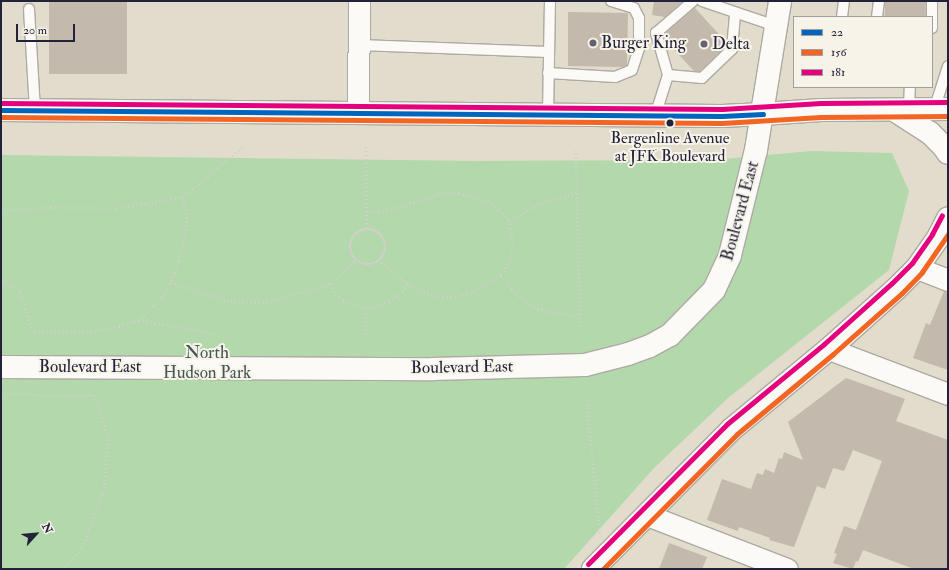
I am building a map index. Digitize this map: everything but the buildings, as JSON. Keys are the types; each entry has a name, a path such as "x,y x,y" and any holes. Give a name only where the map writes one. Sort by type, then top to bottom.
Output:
{"main road":[{"name":"Boulevard East","path":"1,367 433,369 585,365 628,354 650,346 670,334 714,290 730,255 756,150 780,1"},
{"path":"1,110 722,116 821,110 941,109"},
{"path":"902,110 930,133 948,153"},
{"path":"598,564 732,429 829,349 917,268 938,238 948,218"}],"street":[{"path":"358,1 358,112"},
{"path":"917,268 948,280"},
{"path":"829,349 948,394"},
{"path":"647,515 787,569"}],"lane":[{"path":"548,114 550,1"},
{"path":"548,73 615,77 632,70 640,48 639,18 634,8 611,1"},
{"path":"655,116 668,75 656,33 693,1"},
{"path":"702,1 776,26"},
{"path":"842,16 844,1"},
{"path":"877,16 879,1"},
{"path":"932,1 932,16"},
{"path":"29,9 35,111"},
{"path":"668,75 702,78 732,49 735,13"},
{"path":"359,45 549,52"},
{"path":"941,109 948,66"},
{"path":"902,110 910,88"}],"path":[{"path":"1,211 52,207 116,208 183,196 244,146"},
{"path":"366,147 366,229"},
{"path":"576,150 580,329"},
{"path":"509,220 542,203 577,192"},
{"path":"367,212 383,212 438,194 459,193 488,202 500,210 509,220 513,249 508,264 501,276 472,293 456,297 440,298 410,285 380,261"},
{"path":"1,281 20,291 32,332 100,331 119,327 139,320 165,295 171,282 184,241 187,218 183,196"},
{"path":"366,229 373,229 378,232 385,241 385,252 380,261 367,264 356,260 350,247 352,238 361,230 366,229"},
{"path":"171,282 214,298 227,301 245,303 267,302 330,284 356,260"},
{"path":"501,276 516,294 534,307 557,314 580,315"},
{"path":"330,284 336,294 344,300 366,308 377,307 389,301 410,285"},
{"path":"366,308 366,334"},
{"path":"139,320 218,334"},
{"path":"1,394 94,395 108,436 105,487 82,549 63,569"},
{"path":"587,400 598,564"}],"green space":[{"name":"North Hudson Park","path":"811,151 892,153 909,191 889,270 728,398 654,468 564,569 1,569 1,155 478,161 713,160"}],"transit line":[{"name":"181","path":"1,103 722,109 821,103 948,102"},
{"name":"22","path":"1,110 722,116 763,114"},
{"name":"156","path":"1,117 722,123 821,117 948,116"},
{"name":"181","path":"588,564 727,424 824,344 892,283 912,263 932,234 942,215"},
{"name":"156","path":"603,569 737,434 833,354 902,293 922,272 948,234"}],"place":[{"name":"Burger King","path":"593,43"},
{"name":"Delta","path":"704,44"},
{"name":"Bergenline Avenue at JFK Boulevard","path":"670,123"}]}
